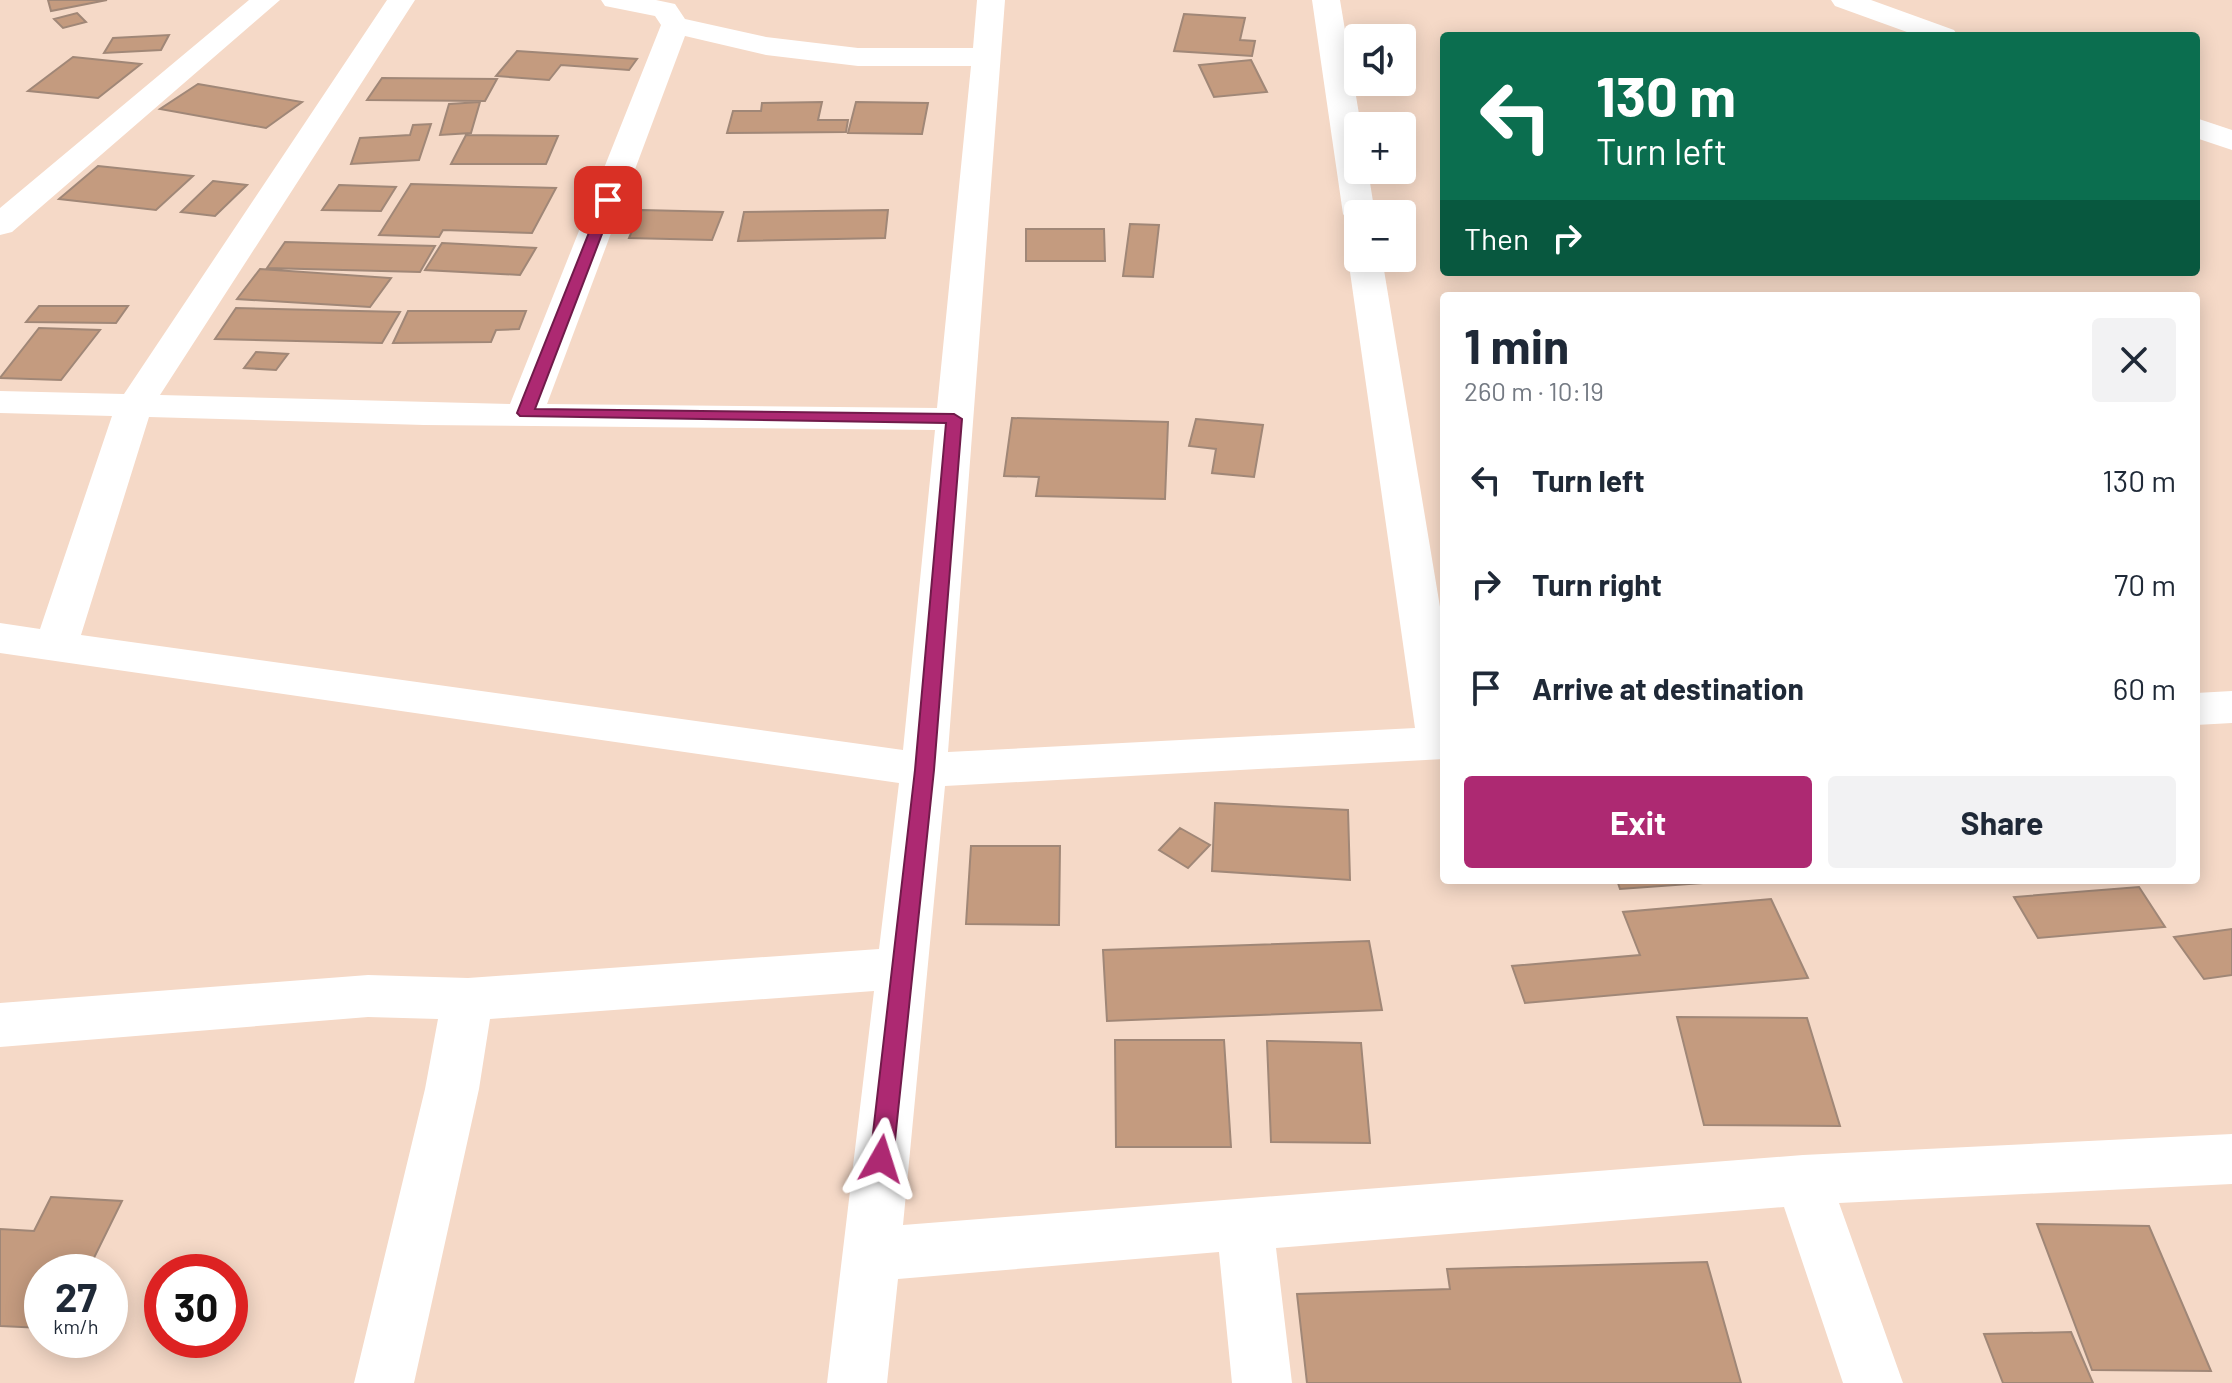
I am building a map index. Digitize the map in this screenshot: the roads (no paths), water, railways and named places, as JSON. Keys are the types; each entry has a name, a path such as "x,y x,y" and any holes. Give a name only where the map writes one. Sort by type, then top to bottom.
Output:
{"street":[{"path":"0,225 266,0"},
{"path":"56,646 134,407 401,0"},
{"path":"615,0 665,10 675,25 766,46 858,57 987,57"},
{"path":"857,1383 924,770 991,0"},
{"path":"1326,0 1357,200"},
{"path":"1845,0 1933,32"},
{"path":"525,413 675,25"},
{"path":"2200,129 2232,141"},
{"path":"1367,272 1440,730"},
{"path":"0,402 424,414 954,419"},
{"path":"0,638 924,770 1440,743"},
{"path":"2200,709 2232,707"},
{"path":"0,1025 368,996 468,999 902,968"},
{"path":"384,1383 452,1089 468,999"},
{"path":"871,1254 1803,1180 2232,1159"},
{"path":"1803,1180 1873,1383"},
{"path":"1245,1224 1262,1383"}]}
